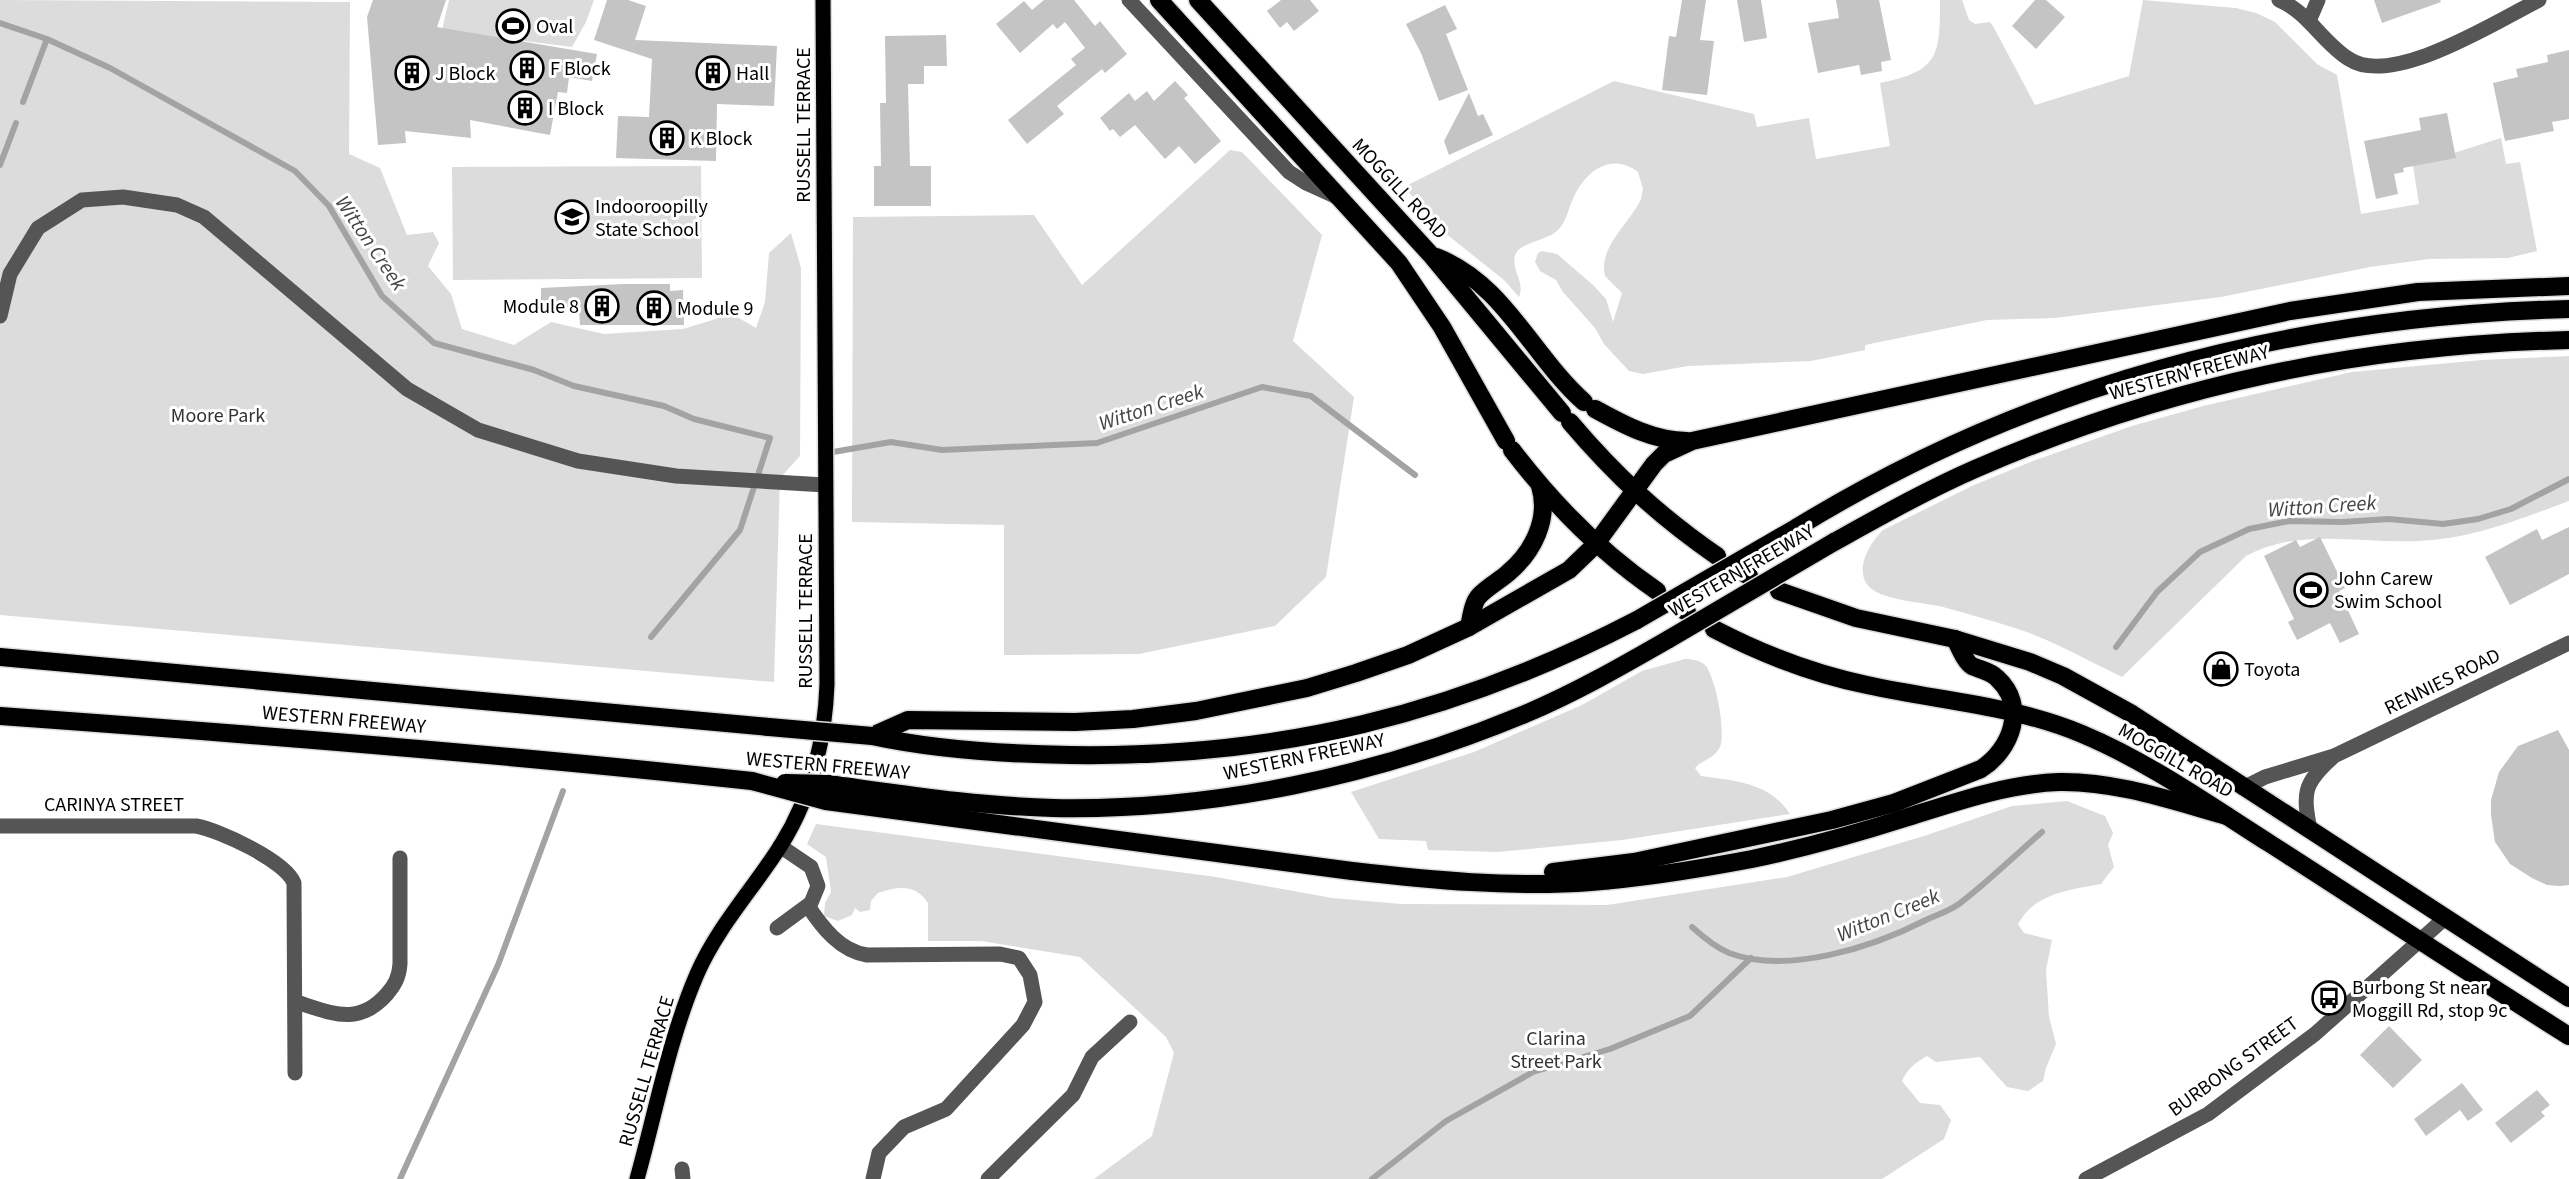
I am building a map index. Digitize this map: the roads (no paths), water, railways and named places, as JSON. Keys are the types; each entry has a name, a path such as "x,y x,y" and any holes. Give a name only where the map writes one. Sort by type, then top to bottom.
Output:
{"highway":[{"path":"1159,0 1399,263 1424,298 1509,446 1540,486 1595,544 1657,591"},
{"name":"MOGGILL ROAD","path":"1198,0 1432,255 1566,417 1633,491 1678,529 1717,556"},
{"path":"1432,255 1460,268 1487,288 1561,378 1590,405 1653,436 1670,441 1692,441 2290,311 2418,292 2569,286"},
{"name":"WESTERN FREEWAY","path":"0,657 872,736 914,745 1056,755 1179,754 1289,741 1446,702 1542,665 1637,620 1834,505 1943,449 2032,411 2137,375 2301,334 2451,315 2569,309"},
{"name":"WESTERN FREEWAY","path":"0,716 321,739 562,760 752,781 828,784 867,798 1053,808 1195,800 1264,791 1336,776 1476,733 1577,690 1916,497 1983,465 2080,427 2242,379 2371,354 2476,344 2569,340"},
{"path":"872,736 908,720 1076,722 1132,719 1208,709 1307,688 1408,655 1469,627 1562,574 1595,544 1633,491 1664,454 1692,441"},
{"path":"1469,627 1477,597 1510,572 1538,534 1543,503 1540,486"},
{"name":"MOGGILL ROAD","path":"1779,591 1856,618 1955,639 2030,662 2063,676 2132,714 2444,919 2566,992"},
{"name":"MOGGILL ROAD","path":"1714,629 1773,656 1836,677 2012,712 2047,721 2104,743 2227,816 2569,1036"},
{"path":"1457,880 1598,868 1750,839 1894,804 1981,769 1992,762 2006,746 2012,727 2012,712 2008,694 2002,684 1989,672 1970,665 1955,639"},
{"path":"867,798 1352,871 1533,884 1590,883 1698,869 1834,840 1991,791 2050,783 2116,787 2227,816"}],"main road":[{"name":"RUSSELL TERRACE","path":"637,1179 679,1028 697,975 714,940 780,846 811,780 824,727 827,684 823,0"}],"street":[{"path":"1130,0 1289,172 1306,183 1341,199"},
{"path":"2279,0 2309,21 2326,41 2350,61 2378,67 2418,60 2539,0"},
{"path":"2309,21 2318,0"},
{"path":"0,316 10,274 38,228 82,200 123,197 177,205 204,217 407,389 478,430 578,462 676,476 825,485"},
{"name":"RENNIES ROAD","path":"2243,788 2265,777 2334,756 2569,643"},
{"name":"RENNIES ROAD","path":"2310,830 2305,800 2308,783 2334,756"},
{"name":"CARINYA STREET","path":"0,826 188,825 226,836 287,872 293,880 296,1002"},
{"path":"777,928 808,906 817,889 815,873 806,862 780,846"},
{"path":"295,1074 296,1002 339,1014 357,1015 372,1008 392,988 400,969 400,858"},
{"path":"808,906 825,928 855,952 867,955 999,954 1019,958 1030,975 1035,1002 1023,1025 946,1109 904,1127 897,1134 879,1153 873,1179"},
{"name":"BURBONG STREET","path":"2086,1179 2208,1114 2315,1034 2421,942 2444,919"},
{"path":"988,1179 1073,1095 1092,1057 1130,1022"}],"waterway":[{"name":"Witton Creek","path":"0,23 47,39 110,68 295,171 329,206 382,296 434,343 534,370 574,386 664,406 694,419 770,438 740,530 651,637"},
{"path":"23,102 47,39"},
{"path":"0,165 16,123"},
{"name":"Witton Creek","path":"833,452 891,442 942,450 1097,443 1262,387 1311,396 1415,475"},
{"name":"Witton Creek","path":"2116,647 2157,592 2200,552 2249,529 2289,521 2342,522 2389,519 2443,524 2478,519 2511,509 2569,479"},
{"path":"400,1179 498,965 563,791"},
{"name":"Witton Creek","path":"1692,927 1724,951 1752,959 1777,961 1803,959 1856,948 1881,940 1947,911 1980,887 2042,832"},
{"path":"1372,1179 1446,1121 1533,1072 1610,1049 1690,1016 1751,958"}],"place":[{"name":"Oval","path":"513,26"},
{"name":"F Block","path":"527,68"},
{"name":"J Block","path":"412,73"},
{"name":"Hall","path":"713,73"},
{"name":"I Block","path":"525,108"},
{"name":"K Block","path":"667,138"},
{"name":"Indooroopilly State School","path":"572,217"},
{"name":"Module 8","path":"602,306"},
{"name":"Module 9","path":"654,308"},
{"name":"John Carew Swim School","path":"2311,590"},
{"name":"Toyota","path":"2221,669"},
{"name":"Burbong St near Moggill Rd, stop 9c","path":"2329,998"}],"park label":[{"name":"Moore Park","path":"218,415"},
{"name":"Clarina Street Park","path":"1556,1050"}]}
